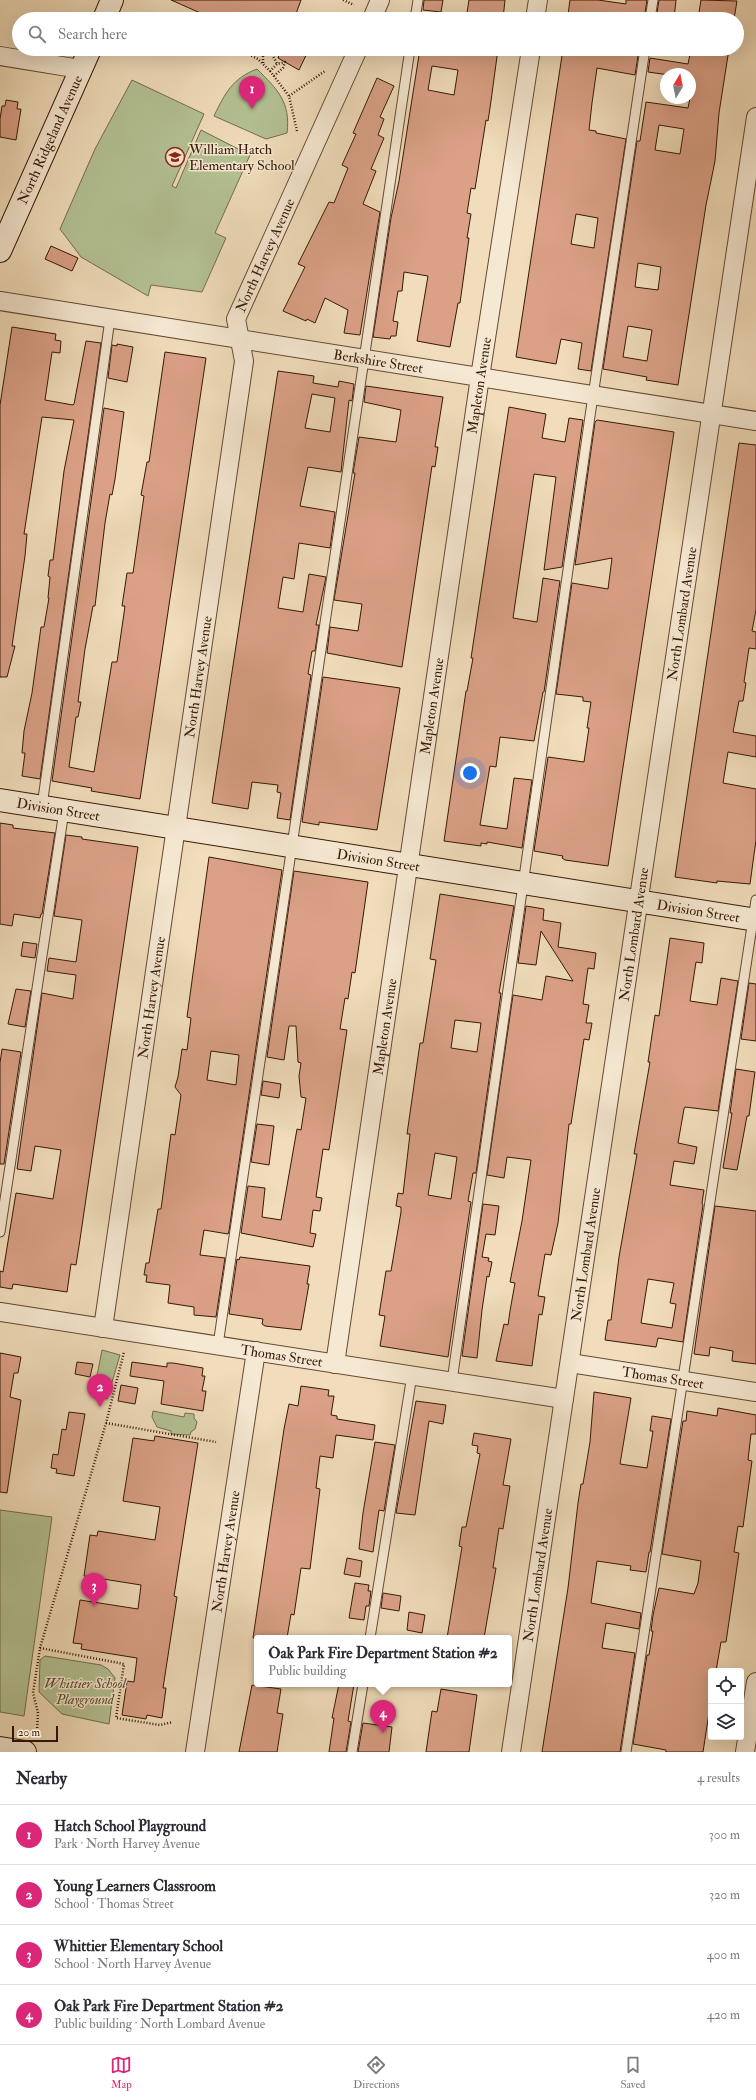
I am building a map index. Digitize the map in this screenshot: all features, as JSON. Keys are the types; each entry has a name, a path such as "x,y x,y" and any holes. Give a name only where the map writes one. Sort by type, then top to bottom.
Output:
{"street":[{"path":"107,12 112,0"},
{"path":"375,12 380,0"},
{"path":"536,12 538,0"},
{"path":"0,56 80,69"},
{"name":"North Ridgeland Avenue","path":"0,251 86,56"},
{"name":"North Harvey Avenue","path":"103,1328 177,829 244,361 236,319 355,56"},
{"name":"Mapleton Avenue","path":"335,1364 480,377 530,56"},
{"name":"North Lombard Avenue","path":"511,1752 756,116"},
{"name":"Berkshire Street","path":"0,301 756,421"},
{"name":"Division Street","path":"0,800 639,901 755,913"},
{"name":"Thomas Street","path":"0,1312 564,1398"},
{"name":"North Harvey Avenue","path":"195,1752 256,1352"},
{"name":"Thomas Street","path":"570,1363 756,1392"},
{"path":"745,1752 756,1682"},
{"path":"0,1748 25,1752"}],"lane":[{"path":"416,12 418,0"},
{"path":"651,12 653,0"},
{"path":"218,1346 409,56"},
{"path":"452,1381 644,56"},
{"path":"42,806 110,319"},
{"path":"0,1232 64,810"},
{"path":"626,1752 755,913"},
{"path":"370,1635 412,1375"},
{"path":"352,1752 363,1687"}],"path":[{"path":"343,0 354,5 352,0"},
{"path":"252,56 263,63 289,96 298,131"},
{"path":"263,56 263,63"},
{"path":"273,56 277,64"},
{"path":"270,71 277,64 285,62 283,68 274,76"},
{"path":"289,96 325,71"},
{"path":"37,1731 38,1713 33,1693 40,1648 106,1423 124,1352"},
{"path":"106,1423 216,1442"},
{"path":"40,1648 124,1664 116,1718 160,1725 173,1722"}],"green space":[{"path":"257,69 271,83 285,104 288,122 287,133 266,139 214,116 226,93 231,87 242,77"},
{"path":"132,80 204,114 172,186 176,188 201,130 250,155 215,233 226,238 202,292 151,285 148,296 81,257 60,229 95,149"},
{"path":"102,1350 120,1355 107,1399 93,1396"},
{"path":"153,1411 184,1417 185,1413 194,1414 194,1418 197,1422 195,1429 190,1435 171,1434 171,1431 157,1427 152,1417"},
{"path":"0,1510 52,1517 24,1716 0,1712"},
{"name":"Whittier School Playground","path":"45,1656 101,1665 108,1669 115,1678 109,1724 62,1714 39,1692 40,1660"}],"building":[{"path":"171,0 301,0 297,12 198,12"},
{"path":"424,0 443,0 441,12 423,10"},
{"path":"469,0 505,0 504,12 467,12"},
{"path":"570,0 598,0 626,4 626,0 647,0 645,12 568,12"},
{"path":"659,0 676,0 675,12 657,12"},
{"path":"701,0 737,1 735,12 699,12"},
{"path":"279,56 306,56 299,70 278,58"},
{"path":"419,56 497,56 488,121 486,120 475,189 471,188 467,213 471,214 467,238 469,238 460,303 458,303 450,347 417,341 428,276 404,272 402,291 398,291 393,321 398,322 396,336 391,336 390,339 373,337 391,218 399,181","holes":["432,66 458,70 454,95 428,90"]},
{"path":"562,56 638,56 635,75 597,68 589,130 596,131 596,133 626,139 591,371 578,369 582,343 561,339 556,364 516,357","holes":["576,214 598,218 594,248 571,244"]},
{"path":"690,56 728,56 719,113 715,161 706,205 678,385 646,380 647,377 603,369 637,141 640,141 646,102 688,108 689,104 696,104 696,68 660,68 660,74 648,72 650,58 688,64","holes":["659,125 684,129 680,154 655,150","638,263 661,267 658,290 635,287","628,326 652,330 647,361 623,357"]},
{"path":"377,78 394,86 380,117 384,119 378,135 384,138 371,169 376,171 363,204 380,212 360,335 344,333 348,310 325,298 315,323 307,319 306,321 283,311 305,267 298,264 329,202 334,203 348,168 342,165 356,134 353,133"},
{"path":"6,100 18,102 17,109 21,109 16,140 0,137 2,106 5,106"},
{"path":"51,246 78,258 72,271 45,259"},
{"path":"12,327 56,334 55,340 61,341 60,353 52,352 45,400 74,404 86,341 101,343 40,779 22,776 25,753 22,753 24,731 32,693 41,627 44,627 49,598 50,577 48,576 50,560 53,560 64,471 74,420 42,417 24,534 27,534 25,556 12,646 15,646 7,677 0,677 0,405"},
{"path":"117,344 133,347 127,382 108,378 112,345 117,346"},
{"path":"165,352 206,358 140,799 91,791 92,788 52,781 104,408 124,412 115,479 112,495 110,494 105,523 95,606 93,606 85,649 78,702 81,702 78,717 76,717 69,767 94,772 112,662 117,662 125,606 122,606 127,573 133,573 144,496 141,495 147,462 149,462"},
{"path":"278,371 314,376 313,383 338,387 339,381 354,384 352,401 349,400 341,472 308,467 300,506 335,512 330,548 299,543 294,579 283,577 278,608 303,612 309,574 326,577 316,625 319,625 315,651 312,651 308,674 311,675 290,820 277,818 281,793 277,792 278,785 252,782 248,809 212,803","holes":["312,394 335,398 330,432 305,428"]},
{"path":"366,386 443,397 435,447 438,447 435,467 432,466 402,667 327,653 330,627 358,631 362,604 334,600 355,473 353,473 359,437 396,442 401,410 364,402"},
{"path":"509,407 546,414 542,438 565,442 569,418 583,420 562,567 544,570 556,477 534,474 513,618 537,622 543,578 560,581 544,692 534,741 500,737 496,767 490,766 480,825 507,829 514,778 532,780 522,848 487,842 487,844 481,843 481,846 444,841 466,691 473,658 471,658"},
{"path":"597,420 674,432 608,866 565,860 562,858 563,856 534,851 548,757 584,762 589,728 587,728 591,702 583,701 583,697 556,694 572,583 608,589 612,558 575,565 595,422"},
{"path":"739,443 756,445 756,610 752,631 756,632 756,649 749,648 743,701 739,701 733,732 756,736 756,757 728,752 723,783 756,789 756,840 750,884 717,881 717,883 675,877"},
{"path":"323,677 400,688 377,830 319,822 319,825 302,822"},
{"path":"0,823 13,825 13,828 55,833 42,914 40,918 14,914 12,926 0,924"},
{"path":"66,835 82,837 82,839 138,847 76,1265 71,1264 67,1292 13,1284 12,1289 0,1287 0,1271 3,1272 16,1193 53,1199 61,1150 35,1146 31,1171 17,1169 42,993 73,999 76,975 47,971 49,958 76,962 82,920 54,916"},
{"path":"209,857 282,870 229,1231 228,1234 204,1230 200,1255 225,1258 216,1317 194,1315 194,1307 168,1303 170,1285 146,1282 147,1275 144,1275 146,1263 149,1263 158,1209 161,1209 171,1134 175,1135 181,1095 175,1087 182,1049 187,1050 191,1018 187,1017","holes":["211,1051 239,1055 236,1085 207,1080"]},
{"path":"294,871 368,882 355,973 352,972 348,999 345,998 340,1029 347,1030 329,1150 323,1149 316,1197 322,1198 320,1211 313,1210 310,1233 316,1234 313,1247 241,1233 248,1186 265,1188 262,1217 281,1220 297,1129 301,1130 306,1098 301,1097 299,1076 301,1063 298,1062 296,1026 289,1026 284,1060 267,1057"},
{"path":"440,894 514,906 499,993 501,993 476,1173 473,1173 468,1201 471,1202 448,1357 380,1346 385,1316 379,1315 386,1271 391,1271 401,1212 401,1207 396,1206 398,1193 403,1194 410,1134 407,1134 420,1043 423,1043 436,960 430,959","holes":["455,1020 481,1023 477,1052 451,1048","435,1153 457,1157 451,1199 428,1195"]},
{"path":"526,906 544,909 543,920 561,923 558,947 596,953 594,969 588,968 583,1004 589,1005 586,1023 592,1023 589,1040 584,1039 571,1124 569,1124 558,1223 551,1255 545,1254 538,1296 545,1297 542,1315 539,1314 532,1366 496,1361 504,1324 508,1325 515,1283 510,1282 522,1221 531,1160 507,1157 504,1178 487,1175 513,995 542,1000 546,976 573,981 541,931 536,965 518,963"},
{"path":"670,938 704,943 702,963 696,962 690,1001 717,1005 721,978 738,981 718,1111 685,1107 678,1143 697,1147 694,1164 674,1161 670,1185 704,1190 683,1342 658,1338 656,1347 605,1340 608,1320 611,1320 619,1257 637,1154 634,1154 650,1062 648,1062 655,1015 659,1016","holes":["648,1279 674,1283 670,1303 676,1304 672,1328 641,1323"]},
{"path":"23,942 37,944 35,958 21,956"},
{"path":"749,983 756,984 756,1041 741,1039"},
{"path":"16,989 31,991 25,1027 8,1024"},
{"path":"2,1049 21,1052 4,1164 0,1164 0,1063"},
{"path":"736,1069 755,1072 749,1116 747,1116 737,1170 723,1168 732,1113 730,1113"},
{"path":"263,1081 281,1084 279,1098 261,1095"},
{"path":"257,1124 274,1126 269,1165 251,1162"},
{"path":"483,1204 499,1206 495,1235 486,1234 482,1257 489,1258 488,1261 492,1262 489,1277 487,1276 477,1358 462,1356"},
{"path":"715,1206 756,1211 756,1364 732,1361 733,1351 710,1347 709,1356 694,1354"},
{"path":"240,1257 310,1266 307,1284 309,1284 301,1330 265,1326 262,1324 263,1319 229,1314 237,1259 239,1260"},
{"path":"0,1353 21,1357 18,1373 14,1373 10,1397 21,1400 7,1493 0,1492"},
{"path":"77,1362 93,1364 90,1377 75,1374"},
{"path":"132,1362 167,1367 167,1363 173,1363 203,1368 202,1376 205,1376 202,1391 206,1391 203,1411 161,1404 164,1381 130,1376"},
{"path":"121,1385 138,1388 135,1404 118,1401"},
{"path":"301,1386 329,1390 328,1396 334,1396 331,1415 337,1416 337,1419 375,1425 373,1440 336,1435 333,1458 320,1456 316,1488 320,1489 310,1569 301,1568 294,1615 291,1614 288,1635 254,1635 253,1638 284,1429 289,1404 298,1406"},
{"path":"594,1392 631,1398 620,1464 647,1468 653,1431 650,1431 652,1416 671,1419 646,1572 630,1570 631,1566 597,1561 591,1603 641,1613 639,1629 606,1623 602,1648 635,1653 620,1752 542,1752 568,1588 578,1503 581,1484 583,1484 590,1442"},
{"path":"416,1401 446,1405 443,1424 429,1421 415,1515 396,1513"},
{"path":"718,1408 756,1415 756,1434 751,1434 748,1460 752,1461 743,1527 738,1526 734,1552 739,1553 726,1642 721,1642 717,1668 708,1668 708,1720 703,1752 666,1752 666,1750 633,1744 647,1655 649,1655 653,1631 651,1631 653,1615 659,1588 694,1594 698,1583 701,1561 662,1554 683,1421 686,1421 687,1411 717,1416"},
{"path":"69,1412 85,1414 74,1476 56,1473 57,1469 51,1468 53,1454 58,1455 62,1429 66,1430"},
{"path":"474,1433 511,1439 503,1485 510,1486 503,1529 499,1528 493,1568 496,1568 485,1635 447,1635 462,1547 459,1546 462,1527 466,1527 480,1454 477,1453 478,1446 472,1445"},
{"path":"155,1436 198,1443 174,1596 177,1597 163,1688 166,1688 162,1718 147,1715 146,1719 122,1715 127,1681 134,1682 137,1658 81,1649 82,1644 73,1643 80,1600 138,1609 141,1585 84,1576 90,1535 97,1536 98,1531 155,1540 160,1507 123,1501 133,1438 154,1441"},
{"path":"375,1442 395,1445 384,1511 379,1510 373,1552 359,1549 363,1513"},
{"path":"347,1558 362,1561 360,1577 344,1574"},
{"path":"355,1583 369,1585 368,1591 371,1591 369,1606 366,1606 364,1620 349,1618"},
{"path":"383,1593 401,1596 399,1611 381,1608"},
{"path":"409,1612 425,1615 422,1633 407,1630"},
{"path":"252,1685 254,1685 254,1687 281,1689 277,1713 283,1714 277,1752 239,1752"},
{"path":"338,1687 354,1687 348,1721 351,1722 346,1752 329,1752 334,1718 332,1718"},
{"path":"441,1689 477,1695 469,1752 426,1752 432,1711 437,1712"},
{"path":"363,1723 392,1727 389,1752 358,1752"}],"place":[{"name":"Hatch School Playground","path":"252,109"},
{"name":"William Hatch Elementary School","path":"175,157"},
{"name":"Young Learners Classroom","path":"100,1407"},
{"name":"Whittier Elementary School","path":"94,1606"},
{"name":"Oak Park Fire Department Station #2","path":"383,1733"}]}
